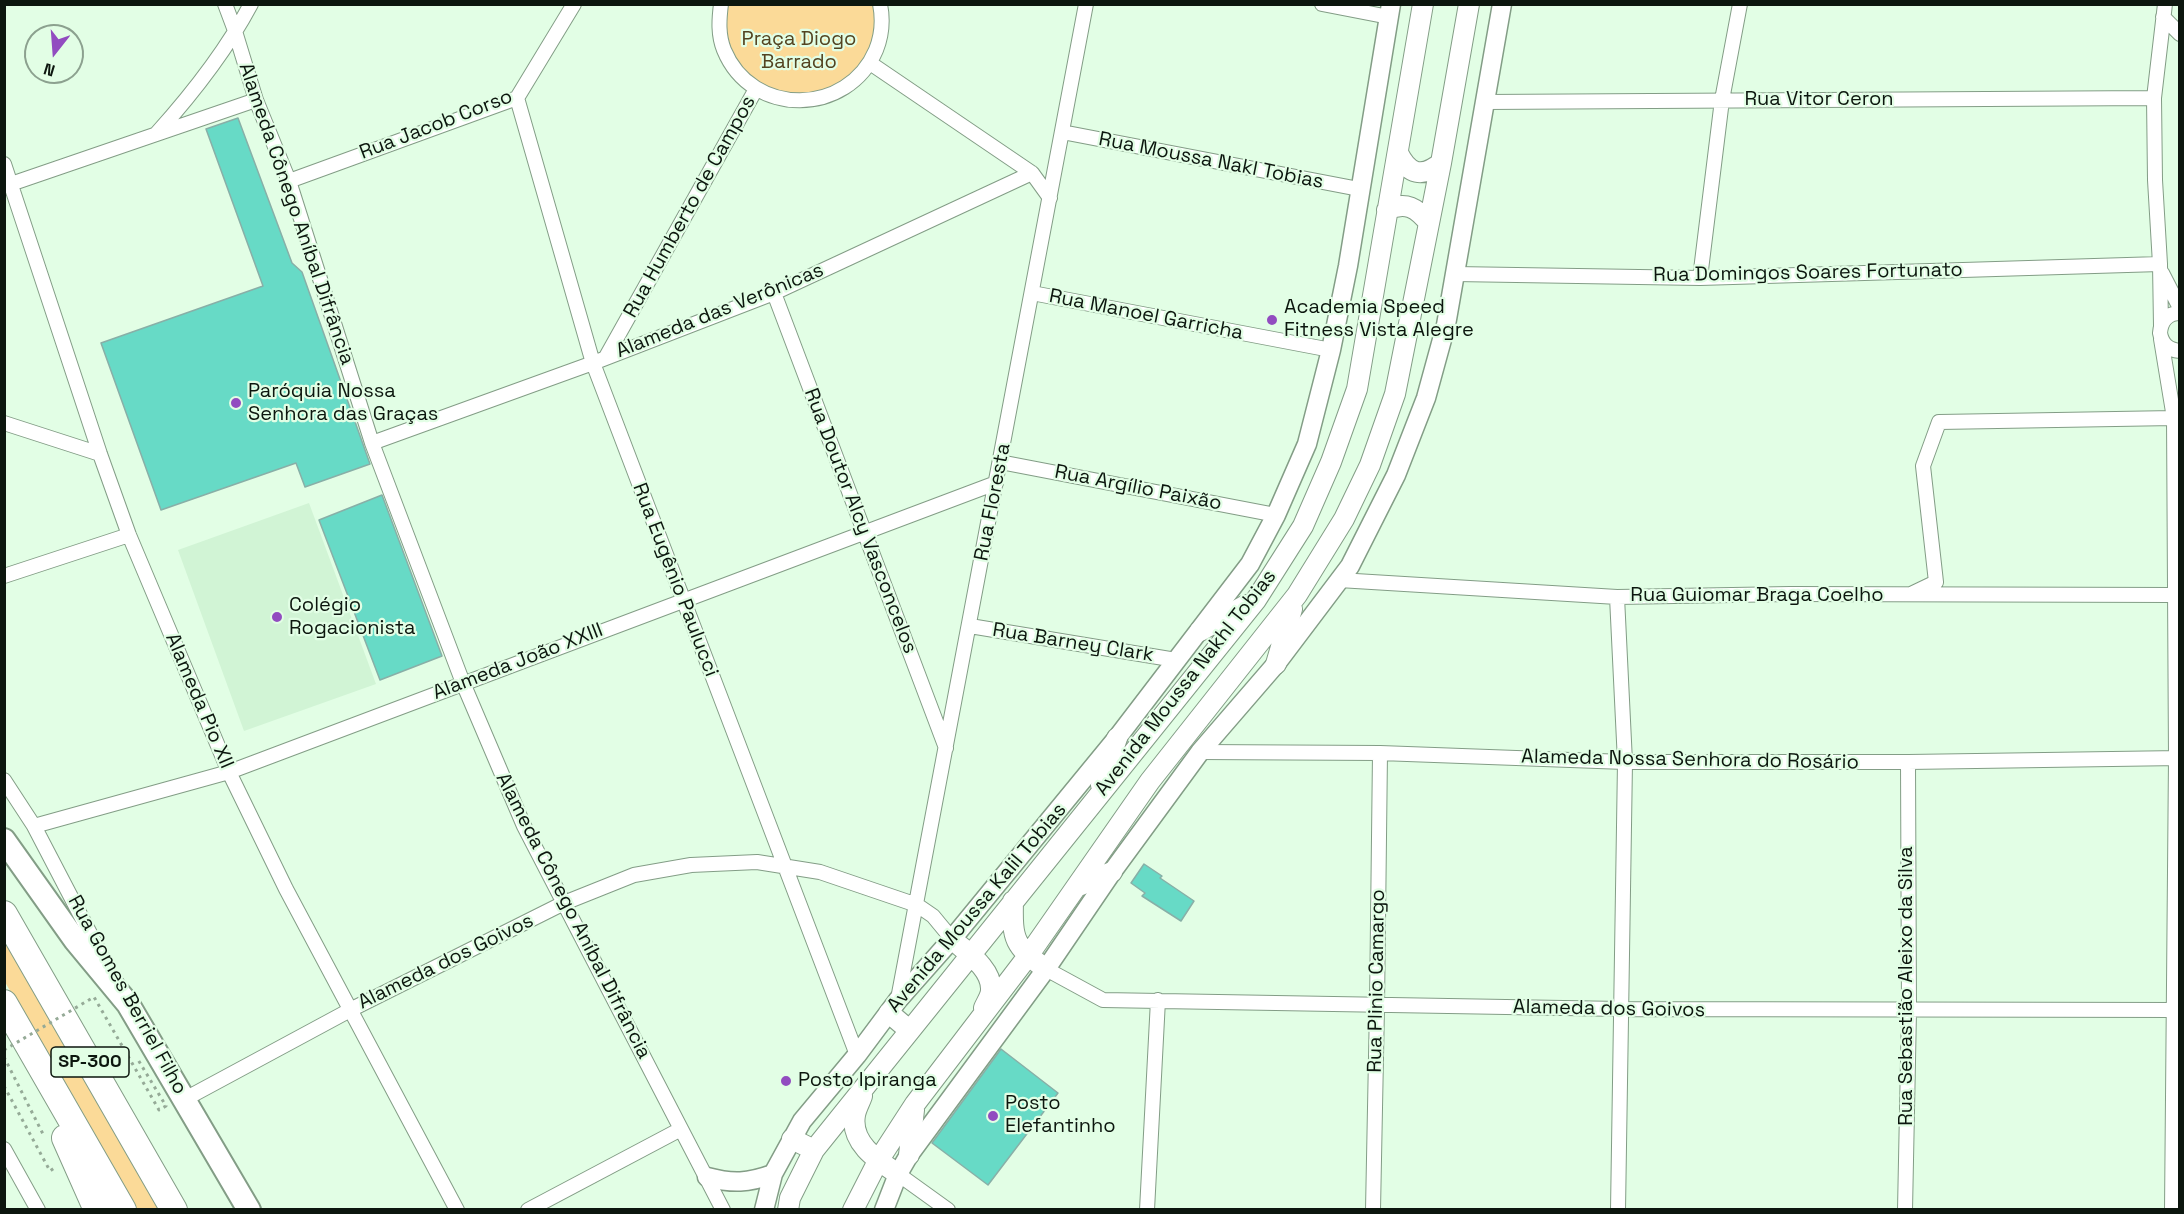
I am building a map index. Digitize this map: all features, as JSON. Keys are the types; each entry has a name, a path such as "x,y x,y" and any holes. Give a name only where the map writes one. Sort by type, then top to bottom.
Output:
{"highway":[{"path":"4,840 75,940 128,1004"},
{"name":"SP-300","path":"4,914 174,1209"},
{"path":"4,1004 97,1209"},
{"name":"SP-300","path":"4,1004 123,1209"},
{"name":"Rua Gomes Berriel Filho","path":"128,1004 249,1209"}],"main road":[{"path":"1414,4 1418,34"},
{"name":"Avenida Moussa Nakhl Tobias","path":"788,1209 790,1198 814,1150 1256,600 1303,526 1331,462 1357,388 1423,4"},
{"name":"Avenida Moussa Nakhl Tobias","path":"854,1209 878,1161 915,1104 1028,956 1150,781 1297,595 1344,519 1370,465 1395,394 1470,4"},
{"path":"1398,153 1404,165 1413,171 1422,173 1431,171 1441,163"},
{"path":"1387,210 1407,205 1418,210 1429,223"},
{"path":"1276,664 1297,595"},
{"path":"1200,631 1256,600"},
{"path":"1096,799 1117,738"},
{"path":"1076,887 1112,872"},
{"path":"1013,901 1014,939 1028,956 1047,969"},
{"path":"952,939 980,962 985,970 991,990 979,1022"},
{"path":"894,1006 909,1030"},
{"path":"867,1083 855,1115 855,1135 878,1161 898,1174"},
{"path":"909,1155 915,1104"},
{"path":"792,1138 814,1150"}],"street":[{"name":"Alameda Cônego Aníbal Difrância","path":"225,4 256,100 289,181 372,443 463,683 524,826 723,1209"},
{"path":"156,134 183,103 236,33 251,4"},
{"name":"Rua Jacob Corso","path":"289,181 517,98 574,4"},
{"path":"721,4 719,25 724,50 737,72 756,89 780,99 806,102 831,96 853,83 870,63 880,40 882,15 880,4"},
{"name":"Rua Floresta","path":"894,1006 917,905 947,749 1086,4"},
{"path":"1322,4 1390,11"},
{"path":"884,1209 898,1174 909,1155 1047,969 1112,872 1200,752 1276,664 1350,566 1396,476 1426,398 1446,325 1502,4"},
{"path":"1700,278 1722,100 1740,4"},
{"name":"Avenida Moussa Kalil Tobias","path":"764,1209 774,1174 802,1121 894,1006 1117,738 1250,564 1276,515 1307,444 1331,350 1348,266 1390,11"},
{"path":"2164,11 2180,34"},
{"path":"2164,11 2154,98 2161,333 2174,418 2174,595 2178,758 2177,1010 2172,1209"},
{"path":"870,63 1032,172 1050,198"},
{"name":"Rua Humberto de Campos","path":"599,360 756,89"},
{"name":"Rua Eugênio Paulucci","path":"517,98 599,360 683,601 857,1055"},
{"name":"Rua Vitor Ceron","path":"1485,102 2154,98"},
{"path":"8,185 256,100"},
{"name":"Rua Moussa Nakl Tobias","path":"1062,132 1359,189"},
{"name":"Alameda Pio XII","path":"4,164 8,185 129,534 229,772 286,889 457,1209"},
{"name":"Alameda das Verônicas","path":"372,443 774,293 1032,172"},
{"path":"2160,266 2180,308"},
{"name":"Rua Domingos Soares Fortunato","path":"1455,274 1700,278 2160,266"},
{"name":"Rua Doutor Alcy Vasconcelos","path":"774,293 947,749"},
{"name":"Rua Manoel Garricha","path":"1032,293 1331,350"},
{"path":"2161,333 2169,315 2180,313"},
{"path":"2161,333 2170,349 2180,351"},
{"path":"2174,418 2180,395"},
{"path":"1909,595 1936,582 1923,465 1939,422 2174,418"},
{"path":"4,423 100,454"},
{"name":"Rua Argílio Paixão","path":"1000,462 1276,515"},
{"name":"Alameda João XXIII","path":"34,826 229,772 996,483"},
{"path":"4,576 129,534"},
{"name":"Rua Guiomar Braga Coelho","path":"1340,580 1617,597 1791,594 2174,595"},
{"path":"1617,597 1625,762 1618,1209"},
{"name":"Rua Barney Clark","path":"970,626 1176,660"},
{"name":"Alameda Nossa Senhora do Rosário","path":"1200,752 1380,753 1625,762 1908,762 2178,758"},
{"name":"Rua Plinio Camargo","path":"1372,1209 1380,753"},
{"name":"Rua Sebastião Aleixo da Silva","path":"1905,1209 1909,1011 1908,762"},
{"name":"Rua Gomes Berriel Filho","path":"4,780 34,826 128,1004"},
{"name":"Alameda dos Goivos","path":"185,1099 352,1009 564,903 634,875 691,865 757,862 820,872 917,905 933,916 952,939"},
{"name":"Alameda dos Goivos","path":"1047,969 1103,1000 1621,1009 2177,1010"},
{"path":"1147,1209 1158,1000"},
{"path":"528,1209 681,1129"},
{"path":"4,1149 38,1209"},
{"path":"707,1177 728,1183 743,1182 774,1174"},
{"path":"898,1174 948,1209"}],"path":[{"path":"4,1050 94,997 159,1110 166,1106 137,1058"},
{"path":"4,1058 45,1136"},
{"path":"4,1086 50,1171 60,1165"}],"shaded area":[{"name":"Colégio Rogacionista","path":"309,503 376,684 244,731 178,550"}],"green space":[{"name":"Praça Diogo Barrado","path":"876,4 877,36 868,62 841,87 785,97 758,85 734,63 721,28 725,5"},
{"path":"4,935 162,1209 136,1209 5,982"}],"building":[{"name":"Paróquia Nossa Senhora das Graças","path":"238,118 292,263 302,272 370,464 305,487 296,463 161,510 101,343 263,286 206,129"},
{"path":"382,495 442,656 380,680 319,520"},
{"path":"1144,864 1194,901 1181,921 1142,896 1145,893 1131,883"},
{"name":"Posto Elefantinho","path":"1001,1049 1058,1093 988,1185 932,1143"}],"place":[{"name":"Academia Speed Fitness Vista Alegre","path":"1272,320"},
{"name":"Paróquia Nossa Senhora das Graças","path":"236,403"},
{"name":"Colégio Rogacionista","path":"277,617"},
{"name":"Posto Ipiranga","path":"786,1081"},
{"name":"Posto Elefantinho","path":"993,1116"}]}
